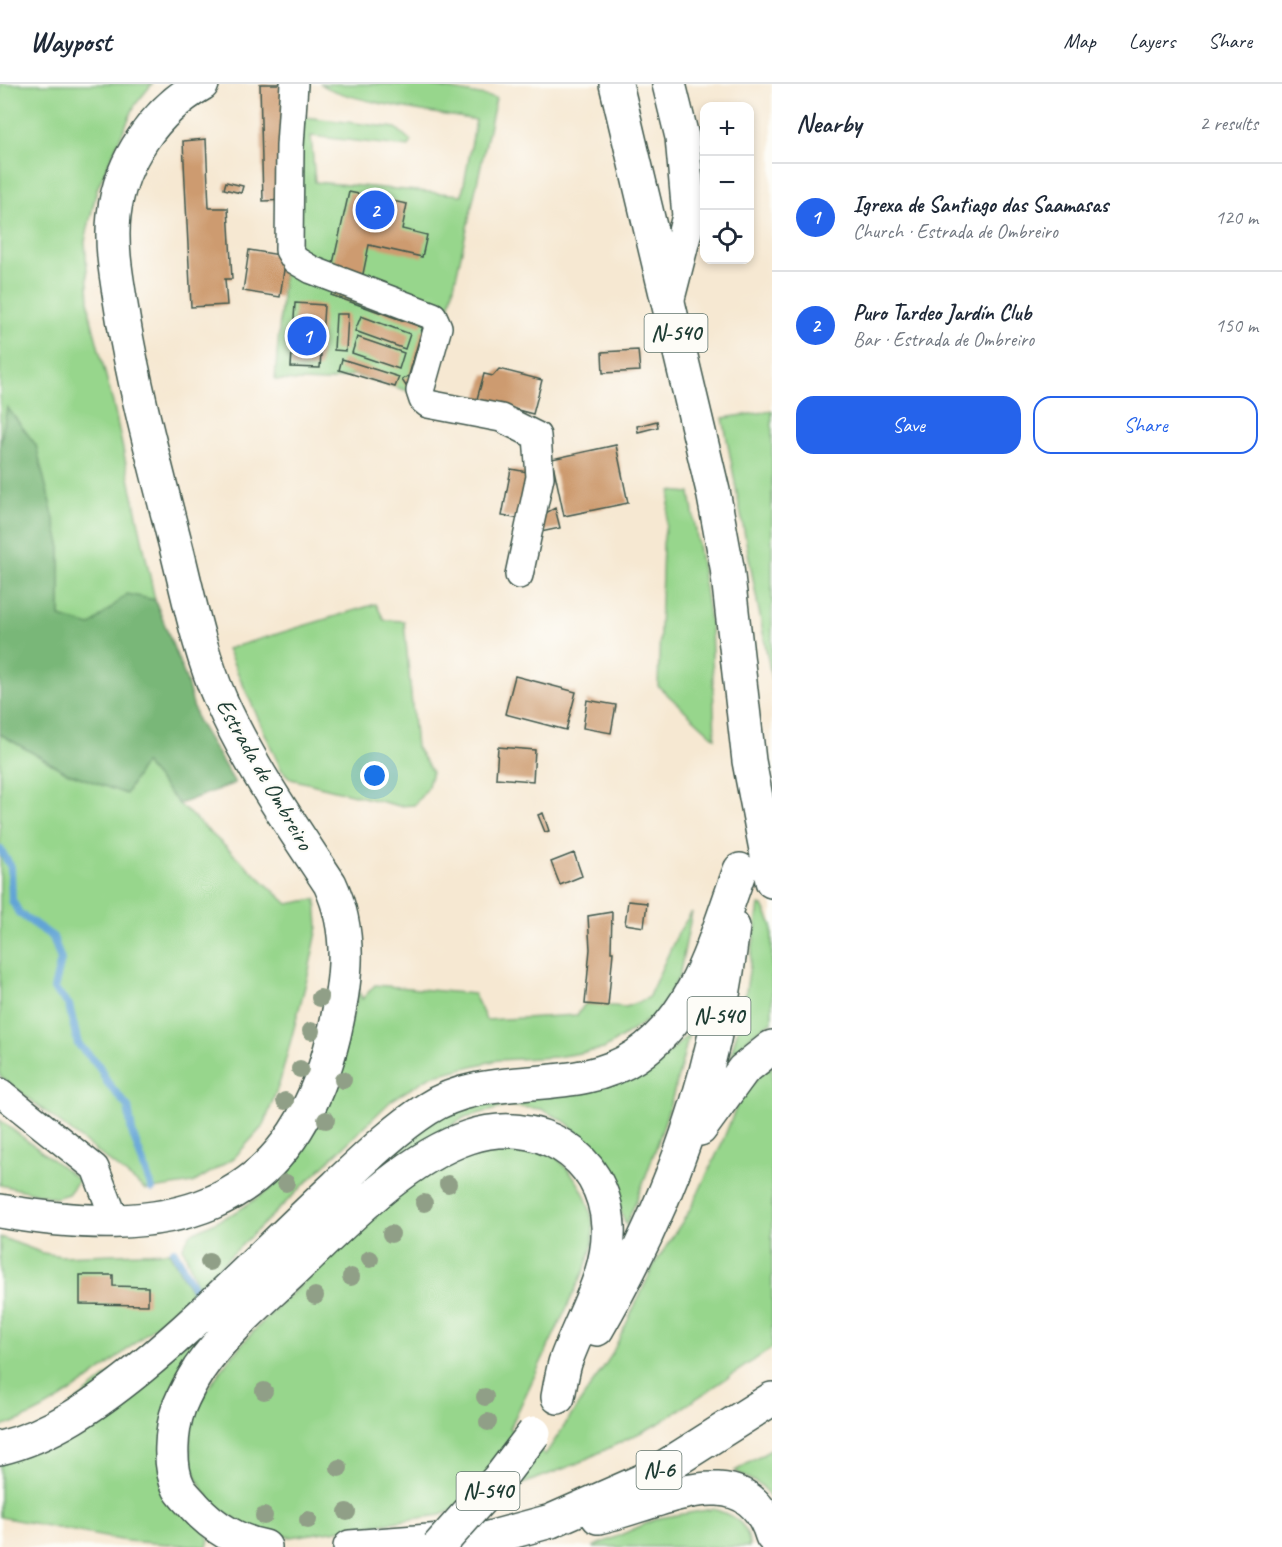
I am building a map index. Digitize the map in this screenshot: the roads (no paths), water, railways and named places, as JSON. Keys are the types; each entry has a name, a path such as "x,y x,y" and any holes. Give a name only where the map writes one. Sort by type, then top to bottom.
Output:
{"main road":[{"name":"Estrada de Ombreiro","path":"0,1211 116,1223 161,1219 213,1203 258,1174 284,1146 307,1110 325,1064 341,1001 347,957 343,918 330,884 252,761 221,702 205,657 139,405 122,314 114,236 114,214 119,192 132,160 152,126 167,108 202,84"},
{"path":"668,298 689,216 682,137 669,84"},
{"name":"N-540","path":"438,1547 502,1475 534,1433 617,1294 649,1232 681,1158 713,1050 730,954 749,760 744,701 723,545 713,491 618,92"},
{"path":"749,760 772,881"},
{"path":"0,1448 25,1442 100,1401 163,1350 382,1142 429,1107 477,1089 595,1074 635,1057 673,1024 698,982 740,870"},
{"path":"681,1158 718,1101 743,1070 772,1047"},
{"path":"265,1547 251,1545 207,1520 179,1488 173,1457 179,1409 199,1369 241,1320 325,1241 381,1191 429,1155 470,1137 511,1129 536,1133 565,1148 595,1175 604,1197 609,1228 605,1261 565,1365 558,1396"},
{"name":"N-6","path":"456,1547 551,1521 644,1480 768,1400"},
{"path":"551,1521 584,1520 623,1512 692,1488 716,1487 730,1491 751,1502 761,1511 772,1536"},
{"path":"350,1547 497,1537"}],"street":[{"path":"294,84 290,146 289,250 295,260 312,270 433,316 438,327 420,391 423,400 428,404 501,418 537,436 540,477 519,575"},
{"path":"0,1092 95,1168 116,1223"}],"waterway":[{"path":"0,849 11,867 12,900 19,913 53,937 61,960 54,989 69,1005 78,1044 99,1066 107,1082 128,1107 132,1132 152,1189"},
{"path":"174,1251 195,1290"}],"place":[{"name":"Puro Tardeo Jardín Club","path":"375,210"},
{"name":"Igrexa de Santiago das Saamasas","path":"307,336"}]}
